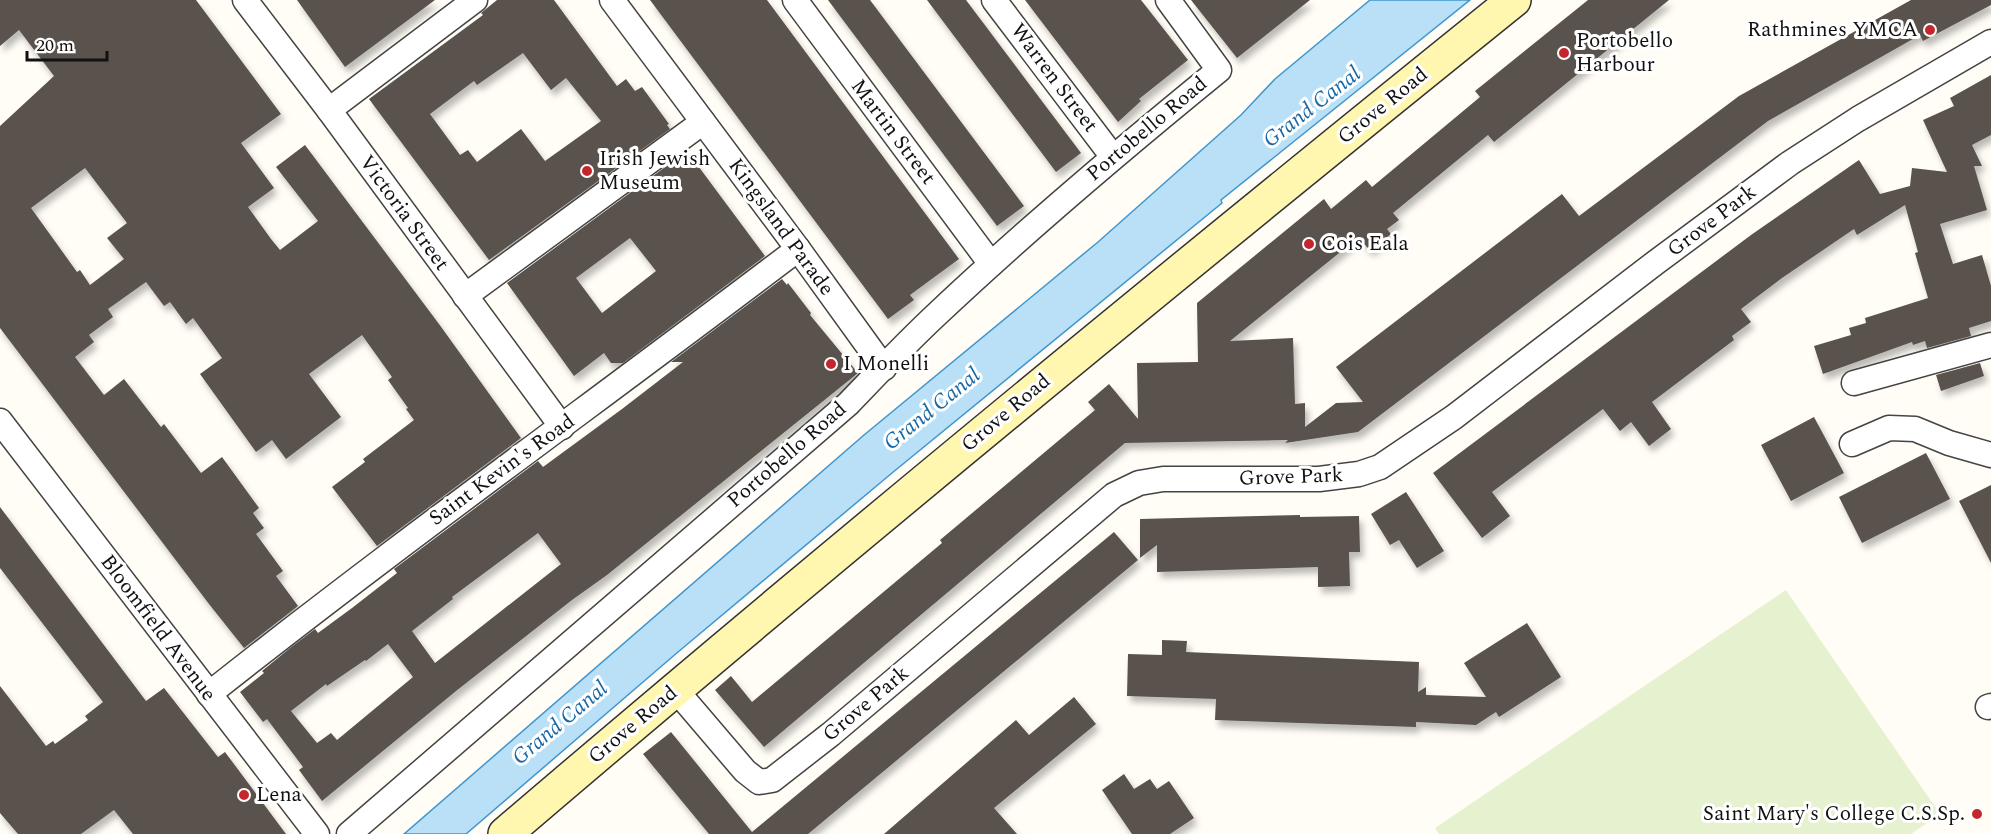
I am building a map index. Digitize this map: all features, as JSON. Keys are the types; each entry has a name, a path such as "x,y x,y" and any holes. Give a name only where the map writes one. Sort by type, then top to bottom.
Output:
{"main road":[{"name":"Grove Road","path":"505,834 675,689 1148,295 1514,0"}],"street":[{"name":"Victoria Street","path":"245,0 329,110 562,427"},
{"path":"329,110 475,0"},
{"name":"Kingsland Parade","path":"612,0 884,368"},
{"name":"Martin Street","path":"795,0 991,264"},
{"name":"Warren Street","path":"994,0 1113,157"},
{"name":"Portobello Road","path":"349,834 848,404 934,316 991,264 1113,157 1219,70 1168,0"},
{"name":"Grove Park","path":"675,689 745,771 759,782 772,780 831,734 1114,495 1139,483 1163,479 1319,479 1359,474 1380,467 1454,417 1790,163 1858,119 1991,42"},
{"path":"465,296 703,122"},
{"name":"Saint Kevin's Road","path":"209,694 435,519 562,427 798,249"},
{"path":"1854,383 1991,345"},
{"name":"Bloomfield Avenue","path":"0,421 317,834"},
{"path":"1852,444 1889,428 1915,429 1949,443 1991,455"}],"green space":[{"path":"1786,590 1940,814 1911,834 1439,834 1435,828"}],"water":[{"name":"Grand Canal","path":"1370,0 1470,0 1221,200 1222,203 892,473 466,834 404,834 864,435 1098,242 1241,115 1275,79"}],"building":[{"path":"0,0 196,0 281,114 241,143 274,188 248,207 271,239 280,250 318,221 276,167 305,145 521,438 377,546 332,487 365,462 363,459 414,420 388,380 392,377 362,335 309,374 341,417 286,459 272,440 256,452 200,374 222,358 193,318 186,324 170,302 164,306 146,282 108,309 113,317 89,335 94,342 75,357 104,395 124,379 161,427 164,424 201,473 222,457 259,508 253,513 264,528 256,534 283,571 276,576 298,606 244,648 0,328 0,126 54,76 19,30 0,46","holes":["85,168 127,223 107,238 124,259 90,285 80,270 77,272 31,208"]},
{"path":"297,0 435,0 345,67"},
{"path":"497,0 554,0 617,86 626,79 635,91 642,87 669,124 667,125 670,129 489,260 369,99 483,15 481,13","holes":["523,53 551,90 566,78 601,121 545,161 521,129 477,162 468,150 460,155 430,114 474,81 477,85"]},
{"path":"650,0 767,0 959,259 910,295 914,300 888,319"},
{"path":"828,0 870,0 1024,206 997,226"},
{"path":"927,0 966,0 1081,153 1056,172"},
{"path":"1025,0 1141,0 1188,60 1139,99 1141,101 1118,122"},
{"path":"1191,0 1310,0 1237,58"},
{"path":"1588,0 1669,0 1494,142 1488,135 1393,213 1399,220 1387,229 1391,234 1370,251 1359,237 1230,341 1293,338 1295,404 1305,403 1305,427 1336,403 1363,402 1336,367 1562,194 1579,216 1739,96 1911,0 1991,0 1991,5 1923,41 1920,35 1768,121 1358,432 1285,443 1288,440 1125,443 764,747 715,690 731,676 752,702 942,543 940,540 1095,410 1088,402 1109,384 1138,419 1137,363 1198,362 1197,303 1324,199 1331,209 1366,180 1372,187 1480,97 1475,91"},
{"path":"1991,75 1991,135 1972,145 1982,166 1974,166 1987,210 1940,224 1953,264 1982,255 1991,286 1991,321 1969,328 1971,336 1927,348 1925,341 1913,345 1912,342 1823,374 1814,346 1851,335 1849,328 1866,323 1865,318 1928,298 1915,253 1918,252 1905,205 1857,235 1854,229 1741,309 1751,322 1732,336 1734,340 1652,402 1671,429 1649,446 1631,422 1620,431 1603,409 1492,492 1510,516 1482,538 1433,473 1751,235 1859,160 1880,194 1910,186 1912,168 1947,172 1923,120 1954,106 1950,98"},
{"path":"687,151 765,256 623,363 611,363 604,353 574,376 507,283","holes":["630,238 656,271 602,313 576,278"]},
{"path":"782,279 787,285 788,283 811,313 810,315 858,373 607,575 456,691 322,801 299,770 303,767 267,719 263,722 240,692 290,648 315,629 318,633 352,608 397,573 394,569 538,461 543,467 683,362 671,362","holes":["538,533 561,564 435,663 412,631 453,599 452,597","388,644 413,677 337,740 331,733 317,743 291,711 326,684 327,686 366,661"]},
{"path":"1980,363 1984,376 1941,391 1936,375"},
{"path":"1814,417 1844,473 1791,501 1761,445"},
{"path":"1926,453 1950,499 1862,543 1839,497"},
{"path":"1991,485 1991,563 1959,501"},
{"path":"1406,492 1444,551 1417,568 1399,540 1390,545 1371,514"},
{"path":"0,507 146,701 164,688 218,757 225,752 286,834 133,834 114,810 81,834 18,834 0,813 0,686 46,746 53,741 55,744 88,720 85,716 103,702 0,568"},
{"path":"1300,515 1300,517 1359,516 1360,552 1349,552 1350,586 1318,587 1318,567 1157,572 1157,545 1140,558 1140,519"},
{"path":"1114,532 1138,560 808,834 709,834 643,754 671,732 752,832"},
{"path":"1527,623 1561,677 1499,717 1496,712 1476,725 1416,722 1416,727 1215,720 1216,699 1127,696 1128,654 1162,655 1162,640 1187,641 1186,652 1419,662 1418,692 1426,687 1426,695 1486,697 1464,663"},
{"path":"1074,697 1096,724 994,808 1017,834 884,834 1016,720 1029,735"},
{"path":"1124,774 1134,789 1150,779 1157,789 1169,781 1194,818 1170,834 1132,834 1102,790"}],"place":[{"name":"Rathmines YMCA","path":"1930,30"},
{"name":"Portobello Harbour","path":"1564,53"},
{"name":"Irish Jewish Museum","path":"587,171"},
{"name":"Cois Eala","path":"1309,244"},
{"name":"I Monelli","path":"831,364"},
{"name":"Lena","path":"244,795"},
{"name":"Saint Mary's College C.S.Sp.","path":"1977,814"}]}
